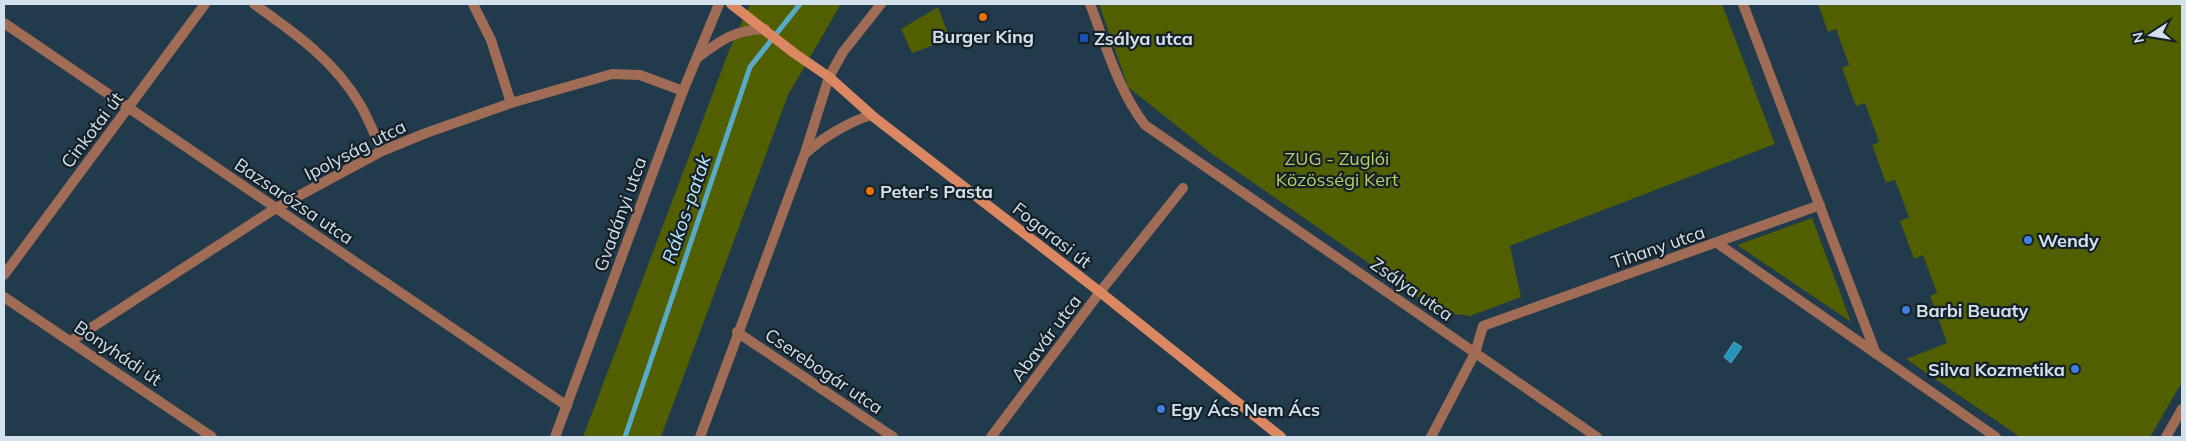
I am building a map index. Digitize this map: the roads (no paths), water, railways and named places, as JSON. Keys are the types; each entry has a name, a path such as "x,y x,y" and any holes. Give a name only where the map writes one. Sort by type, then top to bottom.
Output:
{"main road":[{"name":"Fogarasi út","path":"731,4 794,53 829,77 871,115 1100,292 1281,437"}],"street":[{"name":"Cinkotai út","path":"4,275 205,4"},
{"path":"254,4 305,39 336,70 361,106 382,151"},
{"path":"473,4 491,40 511,103"},
{"name":"Gvadányi utca","path":"555,437 683,91 719,4"},
{"path":"700,437 737,332 806,154 829,77 843,52 881,4"},
{"name":"Zsálya utca","path":"1090,4 1123,88 1134,110 1145,125 1597,437"},
{"path":"1743,4 1876,354"},
{"name":"Bazsarózsa utca","path":"4,22 567,406"},
{"path":"696,58 735,32 765,29"},
{"name":"Ipolyság utca","path":"71,341 276,208 382,151 426,133 511,103 612,74 640,75 683,91"},
{"path":"806,154 822,138 860,118 871,115"},
{"name":"Abavár utca","path":"991,437 1100,292 1183,188"},
{"path":"1717,243 1820,205"},
{"name":"Tihany utca","path":"1475,353 1483,326 1717,243 1996,437"},
{"name":"Bonyhádi út","path":"4,297 212,437"},
{"name":"Cserebogár utca","path":"737,332 893,437"},
{"path":"1431,437 1475,353"},
{"path":"2166,437 2182,408"}],"water":[{"path":"1734,342 1742,347 1731,363 1724,357"}],"waterway":[{"name":"Rákos-patak","path":"625,437 750,67 800,4"}],"place":[{"name":"Burger King","path":"983,17"},
{"name":"Zsálya utca","path":"1084,38"},
{"name":"Peter's Pasta","path":"870,191"},
{"name":"Wendy","path":"2028,240"},
{"name":"Barbi Beuaty","path":"1906,310"},
{"name":"Silva Kozmetika","path":"2075,369"},
{"name":"Egy Ács Nem Ács","path":"1161,409"}],"park label":[{"name":"ZUG - Zuglói Közösségi Kert","path":"1337,168"}]}
